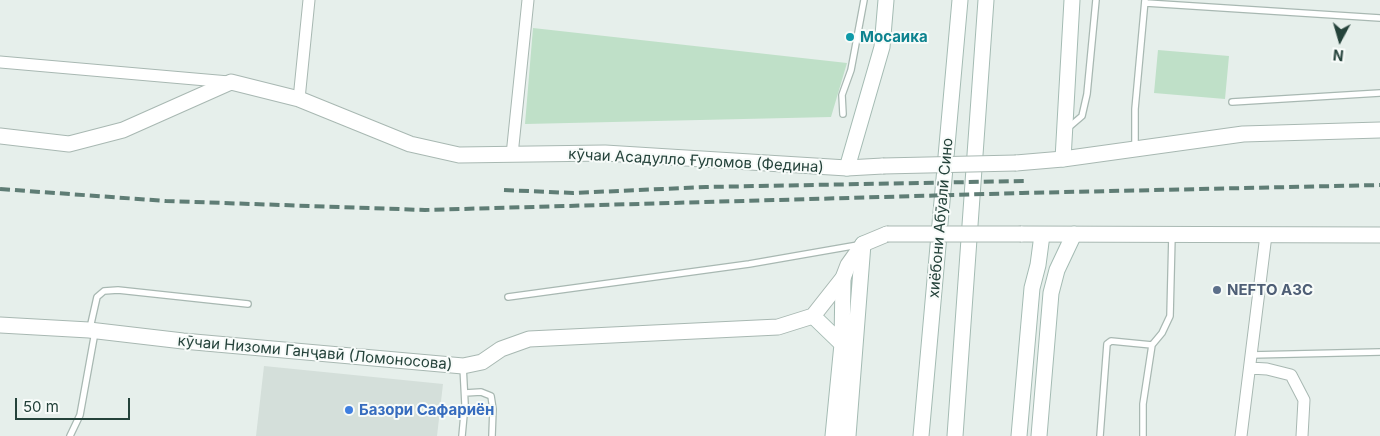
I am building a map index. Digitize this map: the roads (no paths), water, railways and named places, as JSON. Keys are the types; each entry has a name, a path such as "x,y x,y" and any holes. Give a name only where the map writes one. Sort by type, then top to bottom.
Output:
{"street":[{"path":"299,100 309,0"},
{"path":"512,154 528,0"},
{"path":"847,168 882,47 886,0"},
{"name":"хиёбони Абӯалӣ Сино","path":"921,436 960,0"},
{"name":"хиёбони Абӯалӣ Сино","path":"955,436 986,0"},
{"path":"1072,0 1063,158 1243,134 1380,130"},
{"path":"0,62 231,82"},
{"path":"0,136 69,144 123,130 231,82"},
{"name":"кӯчаи Асадулло Ғуломов (Федина)","path":"231,82 299,100 410,144 459,155 606,153 847,168 1016,163 1063,158"},
{"path":"842,344 814,316 843,278 848,265 863,244 887,234 1380,235"},
{"path":"1039,436 1052,293 1057,270 1074,234"},
{"path":"1019,436 1032,288 1038,266 1042,235"},
{"path":"1241,436 1266,235"},
{"path":"848,436 863,244"},
{"path":"833,436 842,344 843,278"},
{"name":"кӯчаи Низоми Ганҷавӣ (Ломоносова)","path":"0,325 92,331 464,366 482,362 501,349 529,339 778,327 814,316"},
{"path":"1250,368 1267,369 1291,375 1304,400 1302,436"}],"lane":[{"path":"843,114 842,95 851,70 864,0"},
{"path":"1065,130 1082,116 1087,94 1096,0"},
{"path":"1135,149 1135,109 1146,1 1380,18"},
{"path":"1232,102 1380,93"},
{"path":"1143,436 1144,404 1152,345 1162,334 1170,316 1172,235"},
{"path":"508,297 749,264 863,244"},
{"path":"70,436 80,414 97,297 104,291 118,290 248,304"},
{"path":"1100,436 1107,344 1111,341 1152,345"},
{"path":"1251,355 1380,352"},
{"path":"462,436 465,393 464,366"},
{"path":"465,393 481,392 491,396 493,409 492,436"}],"railway":[{"path":"504,190 573,193 706,187 1024,181"},
{"path":"0,189 166,201 425,210 1380,185"}],"place":[{"name":"Мосаика","path":"850,37"},
{"name":"NEFTO АЗС","path":"1217,290"},
{"name":"Базори Сафариён","path":"349,410"}]}
